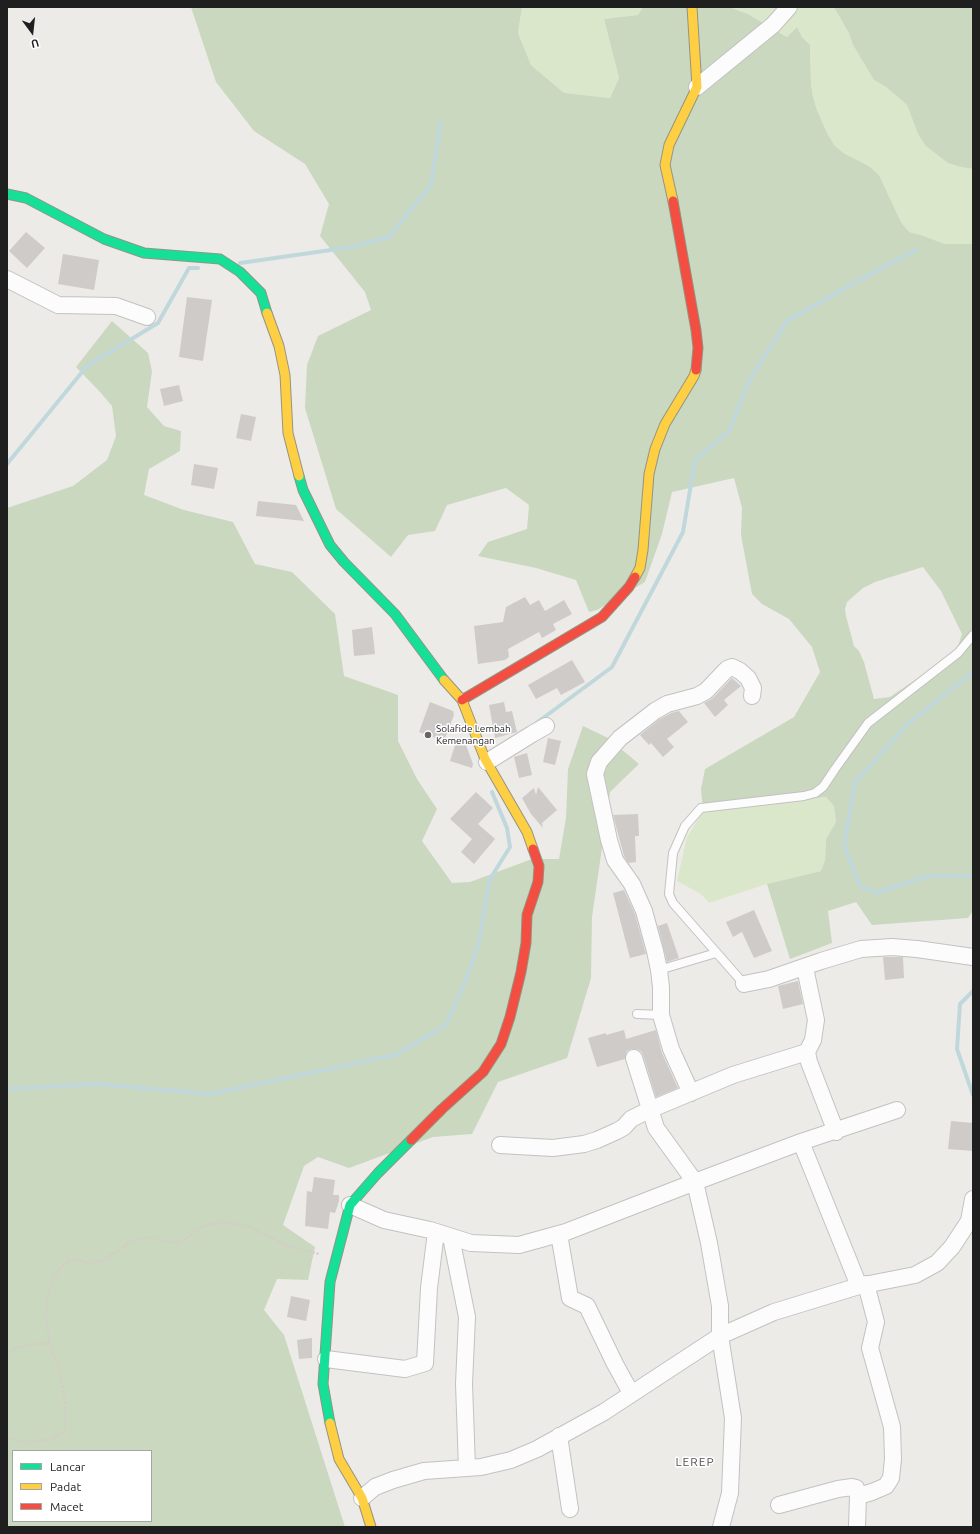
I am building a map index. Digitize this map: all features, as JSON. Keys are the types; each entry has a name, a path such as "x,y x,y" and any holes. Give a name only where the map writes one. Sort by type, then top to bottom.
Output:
{"street":[{"path":"692,7 697,87"},
{"path":"462,700 602,617 629,587 640,568 643,550 649,474 655,449 665,424 694,376 697,365 698,348 696,330 677,216 665,165 669,145 697,87 773,25 790,7"},
{"path":"7,194 26,198 104,239 144,253 220,258 240,272 261,293 270,324 279,346 286,375 285,396 288,433 303,490 320,526 335,551 395,614 444,680 462,700 485,757 527,832 539,866 538,882 527,915 526,943 521,972 510,1017 501,1044 483,1072 436,1114 378,1173 350,1205 336,1258 330,1282 326,1359 323,1384 338,1459 362,1498 371,1527"},
{"path":"7,279 58,305 116,306 148,317"},
{"path":"691,1093 671,1049 661,1015 661,987 659,970 644,910 632,884 615,860 594,774 599,762 620,738 655,711 667,704 697,696 706,691 714,683 718,676 727,668 732,667 740,671 748,678 753,688 752,696"},
{"path":"485,757 546,726"},
{"path":"744,984 769,979 861,949 892,947 917,948 973,957"},
{"path":"805,968 816,1020 813,1040 807,1052 809,1062 836,1132"},
{"path":"500,1145 553,1148 584,1144 617,1131 624,1127 631,1119 649,1110 733,1075 807,1052"},
{"path":"634,1058 649,1110 656,1128 695,1182 709,1243 720,1306 720,1336 733,1418 730,1493 721,1527"},
{"path":"350,1205 384,1220 436,1232 471,1243 519,1245 559,1234 801,1142 836,1132 897,1110"},
{"path":"801,1142 862,1285 876,1322 870,1348 892,1427 893,1459 891,1478 886,1486 858,1496"},
{"path":"362,1498 375,1488 393,1480 424,1471 481,1467 511,1460 537,1449 604,1412 720,1336 774,1312 862,1285 914,1275 937,1263 952,1247 971,1221 973,1199"},
{"path":"326,1359 405,1369 425,1363 429,1288 436,1232"},
{"path":"559,1234 570,1298 587,1306 631,1393"},
{"path":"451,1237 467,1317 464,1384 466,1468"},
{"path":"559,1436 570,1509"},
{"path":"779,1505 838,1489 852,1487 856,1488 858,1496 857,1527"}],"lane":[{"path":"744,984 674,904 669,894 673,853 685,826 701,808 804,796 814,793 824,787 834,769 868,723 958,654 973,636"},
{"path":"659,970 716,953"},
{"path":"637,1014 661,1015"}],"path":[{"path":"7,1438 27,1442 54,1439 65,1431 64,1388 50,1343 46,1314 48,1294 58,1270 68,1261 75,1259 88,1263 102,1261 130,1242 151,1237 171,1243 177,1242 184,1240 200,1227 221,1222 248,1226 288,1246 336,1258"},
{"path":"7,1354 14,1349 28,1345 50,1343"}],"green space":[{"path":"191,7 522,7 518,33 531,65 564,93 610,98 619,78 604,19 638,15 643,7 729,7 748,14 787,37 797,27 802,37 810,45 811,84 813,97 828,135 835,146 845,154 869,166 879,175 901,222 909,232 945,244 973,244 973,911 968,918 872,925 856,902 828,911 832,943 790,959 767,884 821,871 825,860 826,839 836,822 834,806 826,797 703,811 701,789 705,769 794,717 820,672 812,647 789,619 762,604 752,594 741,535 742,508 734,478 672,492 662,534 645,582 597,610 589,612 576,580 536,568 478,556 488,542 527,529 529,505 506,488 447,505 435,531 408,535 391,557 336,509 305,408 307,365 318,336 371,310 365,292 320,236 329,204 305,164 254,131 216,82","holes":["923,567 941,591 962,634 956,652 890,697 874,699 864,662 859,651 854,646 846,616 845,609 847,602 863,588 875,582"]},
{"path":"522,7 643,7 638,15 604,19 619,78 610,98 564,93 531,65 518,33"},
{"path":"729,7 834,7 849,33 853,45 874,80 886,87 907,105 918,134 961,167 973,169 973,244 945,244 909,232 901,222 879,175 869,166 845,154 835,146 828,135 813,97 811,84 810,45 802,37 797,27 788,37 748,14"},
{"path":"834,7 973,7 973,169 948,163 926,146 918,134 907,105 886,87 874,80 853,45 849,33"},
{"path":"112,321 148,353 152,371 147,407 164,426 181,431 180,451 149,469 144,495 184,510 233,522 255,564 292,572 335,614 344,676 398,695 398,741 417,779 437,809 422,841 452,883 470,882 532,859 559,859 566,818 568,769 583,726 608,738 639,764 610,792 592,917 591,978 567,1058 498,1082 472,1134 433,1137 349,1168 318,1157 304,1166 283,1225 315,1247 308,1280 277,1279 264,1310 284,1335 345,1527 7,1527 7,508 73,486 107,460 116,436 112,406 76,367"},
{"path":"826,797 834,806 836,822 826,839 825,860 821,871 767,884 709,903 701,894 677,881 687,837 703,811"}],"building":[{"path":"26,232 45,248 27,268 9,251"},
{"path":"63,254 99,260 94,290 58,284"},
{"path":"187,297 212,300 203,361 179,357"},
{"path":"179,385 183,401 164,406 160,389"},
{"path":"241,414 256,417 251,441 236,438"},
{"path":"194,464 218,468 214,489 191,485"},
{"path":"258,501 296,505 304,521 256,516"},
{"path":"525,597 530,605 539,600 545,611 564,600 572,614 553,624 556,630 542,638 539,632 508,649 509,657 505,660 478,664 474,626 503,622 506,607"},
{"path":"372,627 375,654 354,656 352,630"},
{"path":"572,660 585,682 561,695 557,688 536,699 528,685"},
{"path":"732,678 741,686 724,700 728,705 715,717 704,703 713,698"},
{"path":"430,702 453,711 454,715 444,741 419,732"},
{"path":"504,702 506,712 512,711 517,732 495,738 489,705"},
{"path":"679,711 688,722 667,739 674,747 663,757 651,743 649,745 640,735 660,719 671,713"},
{"path":"548,738 561,741 555,765 543,762"},
{"path":"456,742 466,745 473,764 472,768 450,761"},
{"path":"527,753 532,775 519,778 514,757"},
{"path":"538,787 557,810 542,823 543,828 531,814 522,798 534,788 536,795"},
{"path":"476,792 493,808 478,824 495,839 474,864 461,852 472,839 450,819"},
{"path":"638,814 639,836 635,836 636,862 628,863 624,856 613,815"},
{"path":"624,890 635,914 646,954 630,958 613,893"},
{"path":"754,910 772,951 754,958 742,932 733,937 726,922"},
{"path":"667,923 679,958 667,962 658,926"},
{"path":"883,957 903,957 904,978 885,980"},
{"path":"798,981 803,1004 783,1009 778,986"},
{"path":"624,1030 626,1039 656,1030 662,1053 678,1088 656,1097 643,1055 641,1051 636,1049 627,1051 625,1059 597,1067 588,1038"},
{"path":"951,1121 973,1123 973,1151 948,1149"},
{"path":"314,1177 335,1180 333,1195 339,1195 339,1201 335,1213 330,1212 328,1229 305,1226 307,1191 312,1192"},
{"path":"291,1296 310,1300 306,1321 287,1317"},
{"path":"312,1338 312,1358 299,1359 297,1340"}],"waterway":[{"path":"240,263 352,247 389,237 431,185 441,122"},
{"path":"535,724 612,667 683,532 695,460 729,431 749,381 787,321 916,250"},
{"path":"7,464 87,366 158,323 189,268 198,268"},
{"path":"973,672 908,724 855,782 844,845 860,886 876,893 928,876 973,876"},
{"path":"7,1089 98,1084 210,1094 395,1055 446,1025 466,980 479,942 490,879 510,847 507,828 492,792"},
{"path":"973,991 960,1004 957,1049 973,1095"}],"traffic: fast":[{"path":"7,194 26,198 104,239 144,253 220,259 240,272 261,293 267,313"},
{"path":"299,476 303,490 330,545 344,562 395,614 444,680"},
{"path":"330,1423 323,1384 330,1282 350,1205 378,1173 411,1140"}],"traffic: slow":[{"path":"673,201 665,165 669,145 697,87 692,7"},
{"path":"267,313 279,346 285,375 288,433 299,476"},
{"path":"635,577 640,568 643,550 649,474 655,449 665,424 694,376 696,370"},
{"path":"444,680 462,700 485,759 527,832 533,849"},
{"path":"330,1423 339,1459 362,1498 371,1527"}],"traffic: jam":[{"path":"673,201 696,330 698,348 696,370"},
{"path":"462,700 602,617 629,587 635,577"},
{"path":"411,1140 442,1109 483,1072 501,1044 510,1017 521,972 526,943 527,915 538,882 539,866 533,849"}],"place":[{"name":"Solafide Lembah Kemenangan","path":"428,735"}],"district":[{"name":"LEREP","path":"695,1462"}]}
